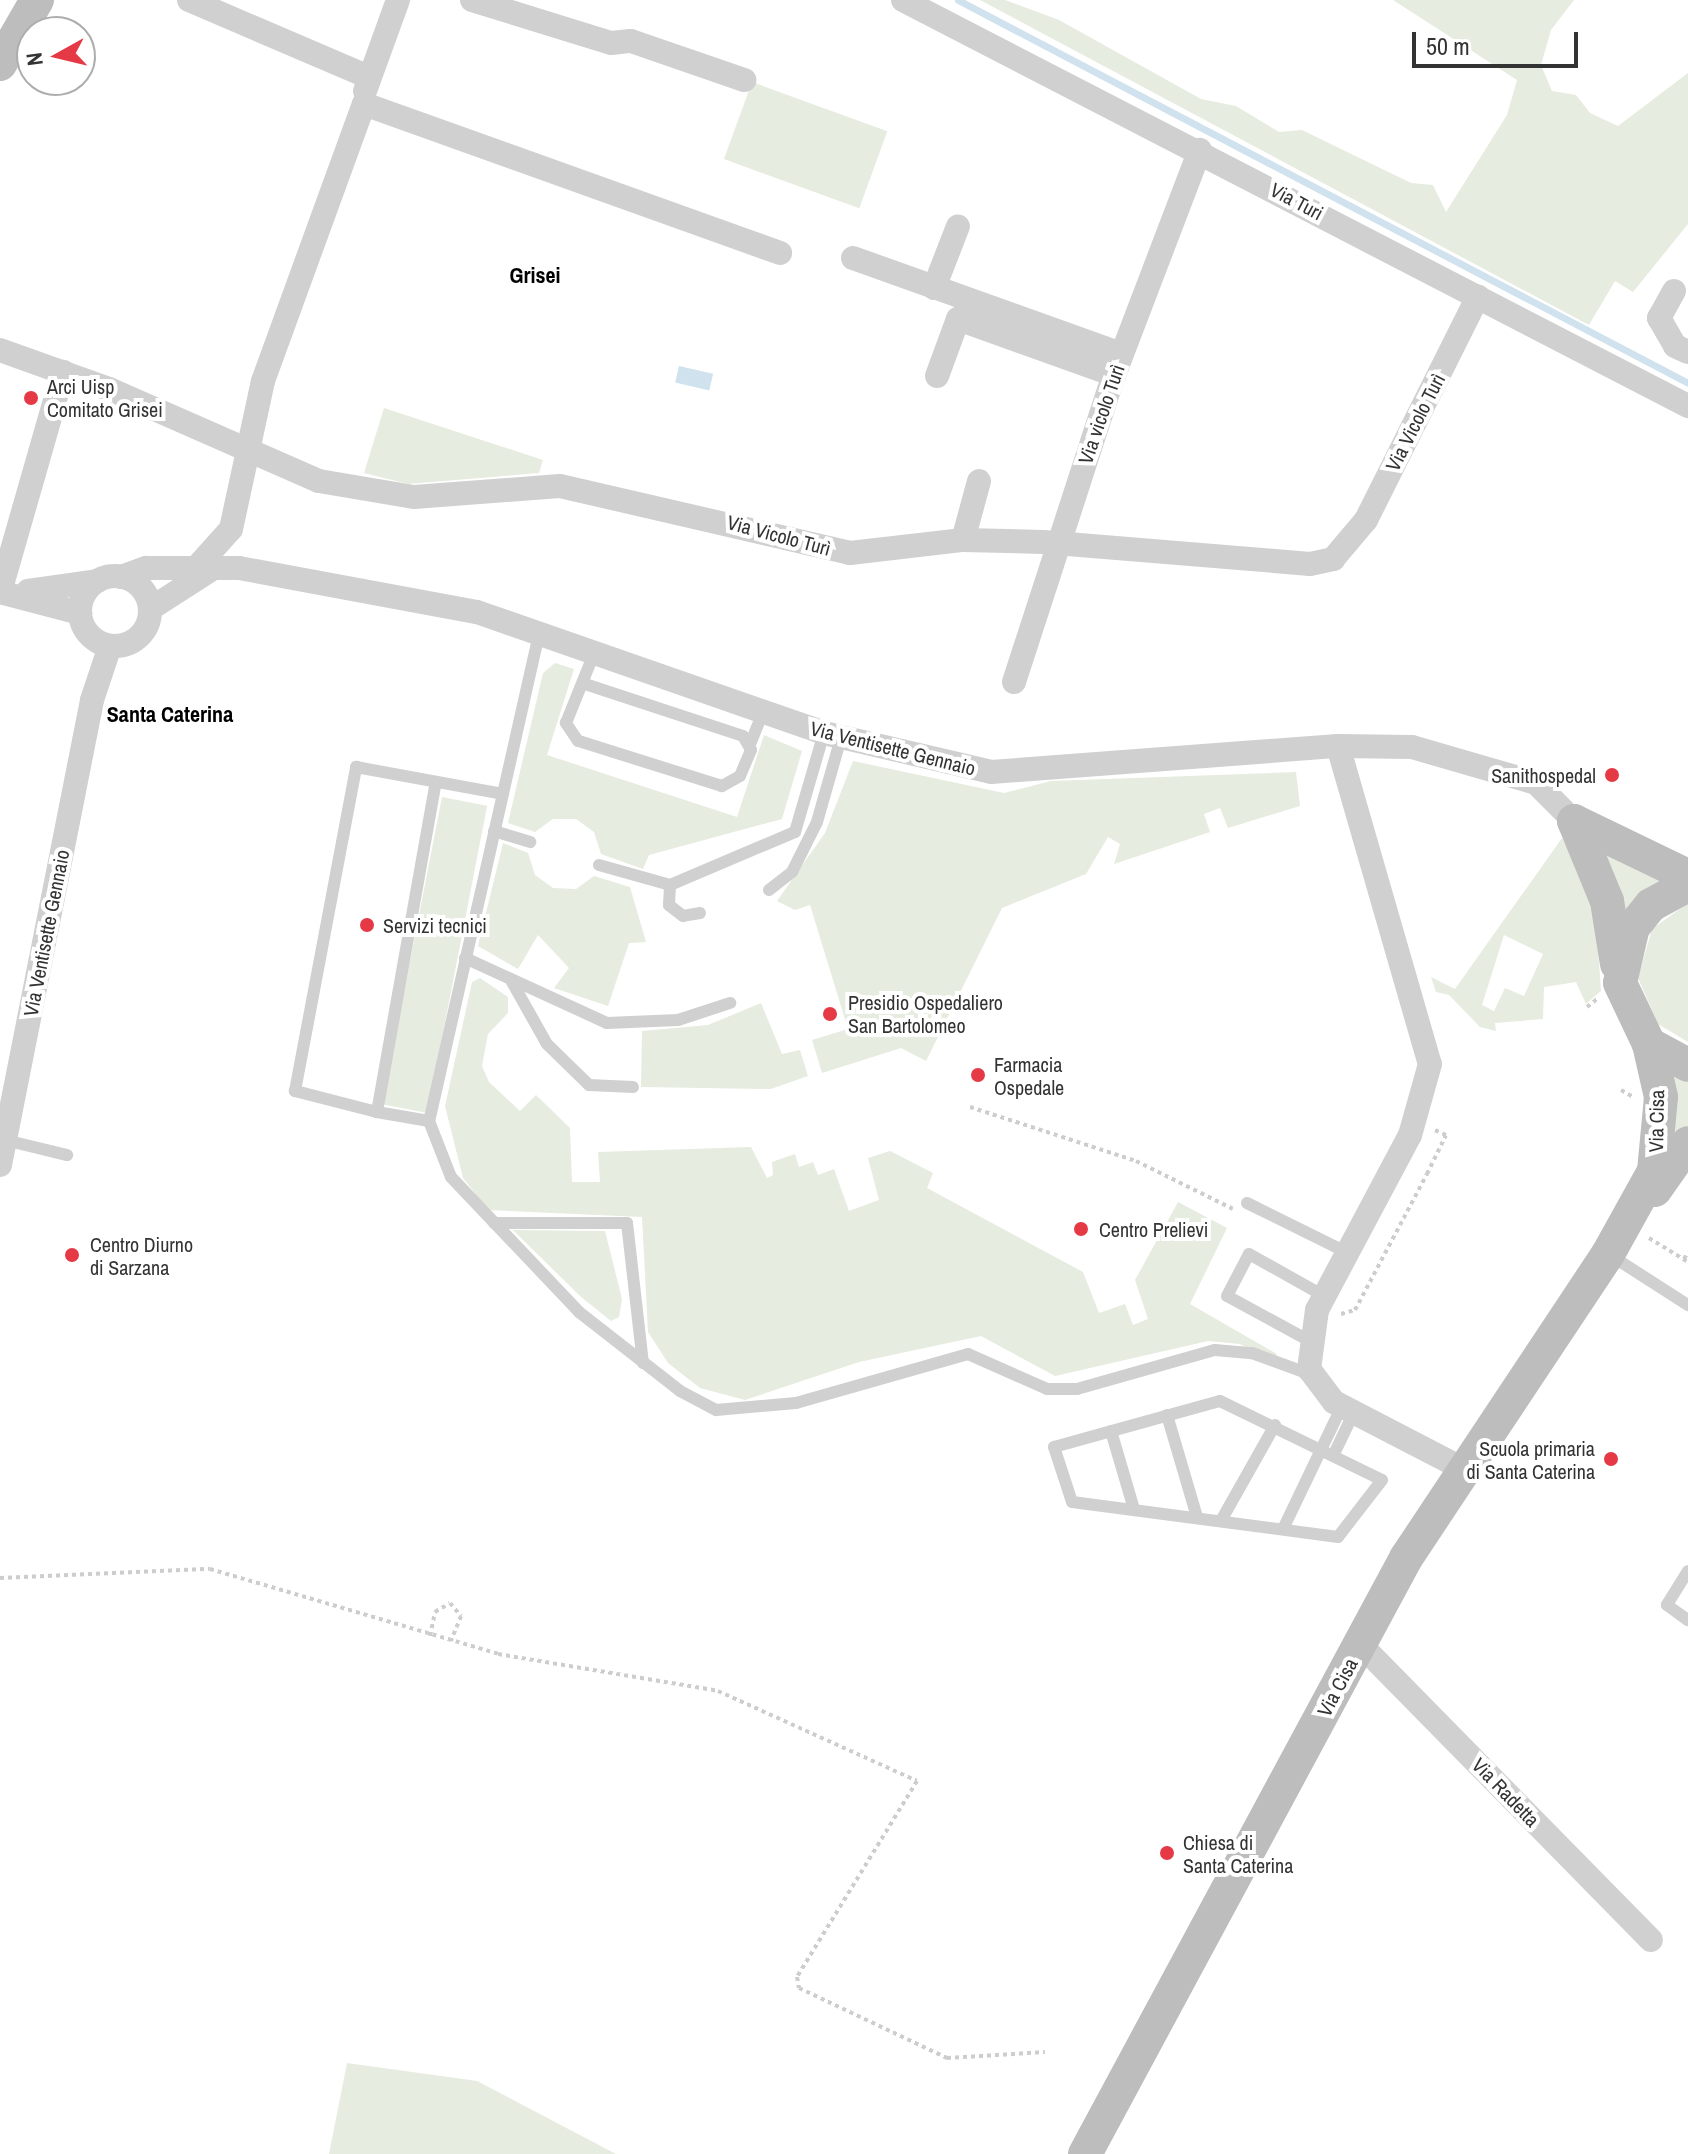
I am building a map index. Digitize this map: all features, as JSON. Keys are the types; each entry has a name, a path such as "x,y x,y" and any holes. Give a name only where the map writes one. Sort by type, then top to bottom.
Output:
{"street":[{"path":"0,64 37,0"},
{"path":"189,0 366,76"},
{"path":"63,372 5,592 93,632 139,637 150,609 205,568 225,544 236,515 245,453 263,381 364,104 366,76 398,0"},
{"path":"472,0 611,43 631,41 744,80"},
{"name":"Via Turi","path":"903,0 1200,150 1688,406"},
{"path":"364,104 780,253"},
{"name":"Via vicolo Turì","path":"1014,682 1056,543 1118,365 1200,150"},
{"path":"934,288 958,226"},
{"path":"853,258 934,288 1118,365"},
{"path":"1674,291 1659,318 1682,349"},
{"name":"Via Vicolo Turì","path":"0,350 63,372 245,453 319,481 414,497 560,486 850,553 963,540 1056,543 1310,564 1333,559 1366,520 1478,296"},
{"path":"937,376 958,319 1118,365"},
{"path":"963,540 979,481"},
{"path":"236,515 253,571"},
{"name":"Via Ventisette Gennaio","path":"5,592 121,577 146,568 253,571 477,612 593,656 832,735 991,772 1338,746 1412,747 1480,763 1536,783 1574,821 1688,876"},
{"path":"121,577 141,588 150,609"},
{"path":"93,632 97,581"},
{"name":"Via Ventisette Gennaio","path":"0,1165 92,700 93,632"},
{"path":"1338,746 1430,1064 1410,1135 1348,1253 1329,1307 1308,1340 1312,1375 1348,1409 1465,1470"},
{"name":"Via Ventisette Gennaio","path":"1574,821 1607,901 1612,993"},
{"path":"1612,993 1633,927 1651,905 1688,885"},
{"name":"Via Cisa","path":"1612,993 1649,1044 1661,1097 1656,1157 1625,1243"},
{"path":"1649,1044 1688,1065"},
{"name":"Via Cisa","path":"1085,2154 1360,1644 1465,1470 1625,1243 1688,1143"},
{"name":"Via Radetta","path":"1360,1644 1651,1940"}],"lane":[{"path":"539,634 429,1121 451,1177 579,1312 643,1363 716,1410 796,1403 968,1354 1047,1389 1077,1389 1215,1350 1252,1353 1312,1375"},
{"path":"593,656 585,684 575,693 566,723 578,741 722,786 740,776 763,713"},
{"path":"585,684 751,742"},
{"path":"599,865 670,885 795,832 832,735"},
{"path":"769,890 792,872 817,822 832,735"},
{"path":"429,1121 377,1112 295,1091 356,767 503,794"},
{"path":"377,1112 436,782"},
{"path":"494,831 530,842"},
{"path":"670,885 669,905 683,916 700,913"},
{"path":"465,958 607,1023 678,1020 730,1003"},
{"path":"512,982 547,1044 589,1085 633,1087"},
{"path":"5,1140 67,1155"},
{"path":"1246,1209 1348,1253"},
{"path":"494,1223 627,1223 643,1363"},
{"path":"1625,1243 1688,1305"},
{"path":"1308,1340 1227,1296 1249,1254 1329,1307"},
{"path":"1220,1401 1328,1450 1382,1480 1338,1537 1284,1527 1072,1502 1054,1447 1220,1401"},
{"path":"1284,1527 1348,1409"},
{"path":"1167,1415 1197,1517"},
{"path":"1222,1519 1275,1425"},
{"path":"1111,1431 1134,1509"},
{"path":"1688,1571 1667,1605 1688,1620"}],"path":[{"path":"970,1107 1136,1161 1246,1209"},
{"path":"1329,1307 1355,1310 1446,1135 1428,1124"},
{"path":"1625,1243 1686,1261 1688,1252"},
{"path":"0,1578 193,1566 451,1642 718,1691 917,1781 797,1977 799,1988 947,2058 1045,2052"},
{"path":"430,1636 435,1612 450,1603 461,1616 451,1642"}],"shaded area":[{"path":"980,0 1005,0 1059,20 1201,99 1236,106 1279,132 1302,130 1411,183 1433,185 1446,212 1507,115 1517,80 1393,0 1574,0 1551,30 1541,65 1552,91 1576,95 1590,113 1618,126 1688,73 1688,224 1633,292 1615,281 1589,325"},
{"path":"752,82 887,131 859,208 724,159"},
{"path":"384,408 543,460 539,473 408,484 364,473"},
{"path":"555,663 574,669 547,755 737,817 764,735 802,751 782,819 649,855 643,869 601,854 594,832 576,819 553,819 535,832 508,823 543,673"},
{"path":"853,761 1004,793 1051,781 1296,772 1300,806 1228,828 1220,808 1204,814 1210,832 1114,864 1120,844 1108,837 1086,874 1002,908 926,1061 901,1048 822,1073 812,1040 848,1029 810,905 795,910 777,901 825,833"},
{"path":"442,797 487,806 427,1113 382,1104"},
{"path":"1589,836 1664,881 1619,923"},
{"path":"1562,838 1584,870 1595,906 1601,991 1586,1004 1576,982 1544,987 1543,1019 1495,1023 1496,1031 1480,1027 1449,995 1436,992 1431,977 1455,989","holes":["1504,935 1543,954 1524,996 1505,988 1494,1011 1482,1005"]},
{"path":"503,843 528,853 535,875 553,888 576,889 594,876 630,887 646,942 629,943 608,1006 554,988 569,968 538,935 518,969 478,946"},
{"path":"1688,903 1688,1042 1658,1024 1638,978 1652,929"},
{"path":"480,978 508,997 508,1013 488,1034 482,1066 489,1082 520,1111 536,1095 570,1128 572,1182 600,1182 598,1152 751,1147 767,1178 773,1175 772,1162 795,1154 799,1167 813,1162 818,1175 834,1169 849,1211 879,1200 868,1158 890,1151 933,1173 927,1188 1083,1272 1099,1313 1125,1304 1133,1325 1148,1319 1135,1280 1178,1202 1227,1228 1190,1304 1277,1354 1272,1363 1240,1344 1208,1341 1055,1376 981,1336 859,1362 745,1400 700,1388 668,1363 648,1332 642,1217 488,1210 463,1178 445,1106 472,982"},
{"path":"761,1003 782,1054 800,1050 808,1076 771,1089 641,1087 642,1031 708,1025"},
{"path":"1670,1072 1688,1077 1688,1132 1663,1169"},
{"path":"513,1230 605,1231 622,1299 619,1317 611,1321 580,1296"},
{"path":"347,2063 477,2081 616,2154 329,2154"}],"water":[{"path":"679,366 713,374 709,390 675,383"}],"waterway":[{"path":"958,0 1688,383"}],"place":[{"name":"Arci Uisp Comitato Grisei","path":"31,398"},
{"name":"Sanithospedal","path":"1612,775"},
{"name":"Servizi tecnici","path":"367,925"},
{"name":"Presidio Ospedaliero San Bartolomeo","path":"830,1014"},
{"name":"Farmacia Ospedale","path":"978,1075"},
{"name":"Centro Prelievi","path":"1081,1229"},
{"name":"Centro Diurno di Sarzana","path":"72,1255"},
{"name":"Scuola primaria di Santa Caterina","path":"1611,1459"},
{"name":"Chiesa di Santa Caterina","path":"1167,1853"}],"district":[{"name":"Grisei","path":"535,276"},
{"name":"Santa Caterina","path":"170,715"}]}
